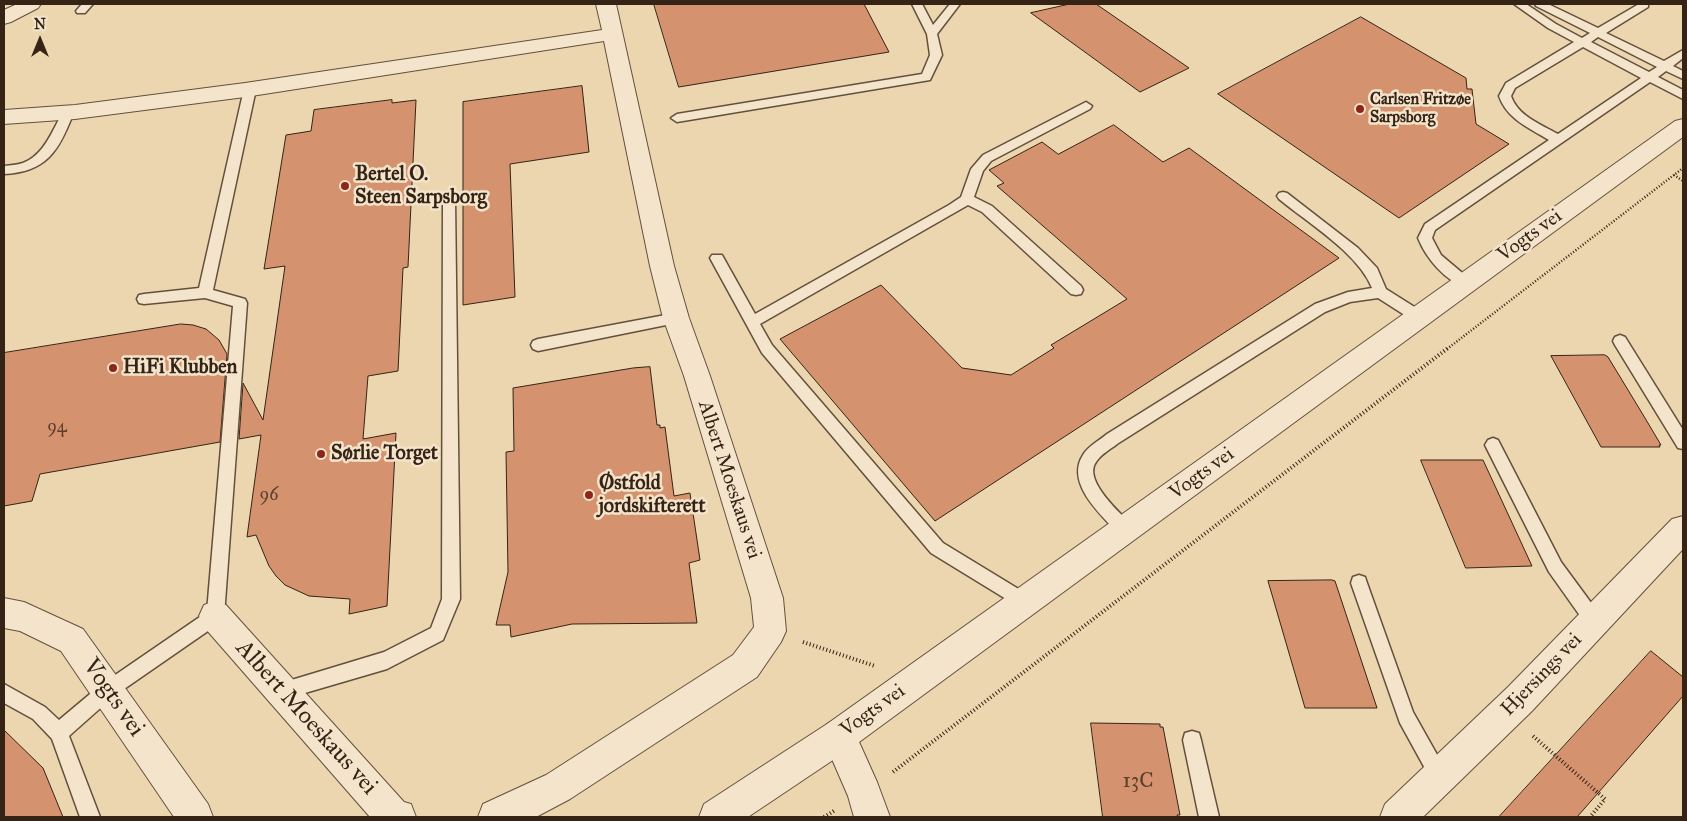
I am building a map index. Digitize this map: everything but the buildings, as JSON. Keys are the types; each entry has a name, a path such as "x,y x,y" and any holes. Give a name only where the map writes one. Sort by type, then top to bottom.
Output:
{"street":[{"path":"4,18 31,4"},
{"name":"Albert Moeskaus vei","path":"606,4 662,266 676,318 767,598 770,632"},
{"path":"4,117 67,114 250,90 612,34"},
{"name":"Vogts vei","path":"717,817 839,736 1683,126"},
{"name":"Hjersings vei","path":"1398,817 1506,712 1683,529"},
{"name":"Vogts vei","path":"4,613 24,617 72,640 195,817"},
{"name":"Albert Moeskaus vei","path":"215,616 392,815 398,817"},
{"path":"496,817 508,813 558,786 745,666 770,632"},
{"path":"839,736 868,806"}],"lane":[{"path":"677,118 926,76 936,55 932,34 917,4"},
{"path":"932,34 955,4"},
{"path":"1520,4 1552,26 1683,95"},
{"path":"1540,4 1600,32 1683,75"},
{"path":"1558,140 1517,115 1508,107 1505,96 1510,86 1644,5"},
{"path":"1466,282 1437,260 1428,249 1425,238 1430,227 1683,53"},
{"path":"205,293 250,90"},
{"path":"752,322 954,208 967,199 977,169 988,158 1086,106"},
{"path":"4,170 29,166 47,153 56,142 67,114"},
{"path":"1283,196 1353,251 1372,272 1380,292 1419,317"},
{"path":"282,691 387,660 437,634 451,600 449,199"},
{"path":"967,199 987,209 1076,290"},
{"path":"717,258 767,349 937,548 1024,602"},
{"path":"1125,529 1090,489 1085,473 1087,460 1112,439 1320,308 1348,297 1380,292"},
{"path":"59,733 108,690 215,616 240,303 205,293 144,299"},
{"path":"538,344 676,318"},
{"path":"1620,341 1683,444"},
{"path":"1493,445 1554,567 1594,621"},
{"path":"1359,583 1406,717 1440,776"},
{"path":"4,693 39,713 59,733 90,817"},
{"path":"1192,740 1209,817"}],"path":[{"path":"824,817 868,806 1683,168"},
{"path":"1674,175 1683,181"},
{"path":"770,632 916,680"},
{"path":"1506,712 1605,799 1590,817"}],"place":[{"name":"Carlsen Fritzøe Sarpsborg","path":"1360,109"},
{"name":"Bertel O. Steen Sarpsborg","path":"345,186"},
{"name":"HiFi Klubben","path":"113,368"},
{"name":"Sørlie Torget","path":"321,454"},
{"name":"Østfold jordskifterett","path":"589,495"}]}
